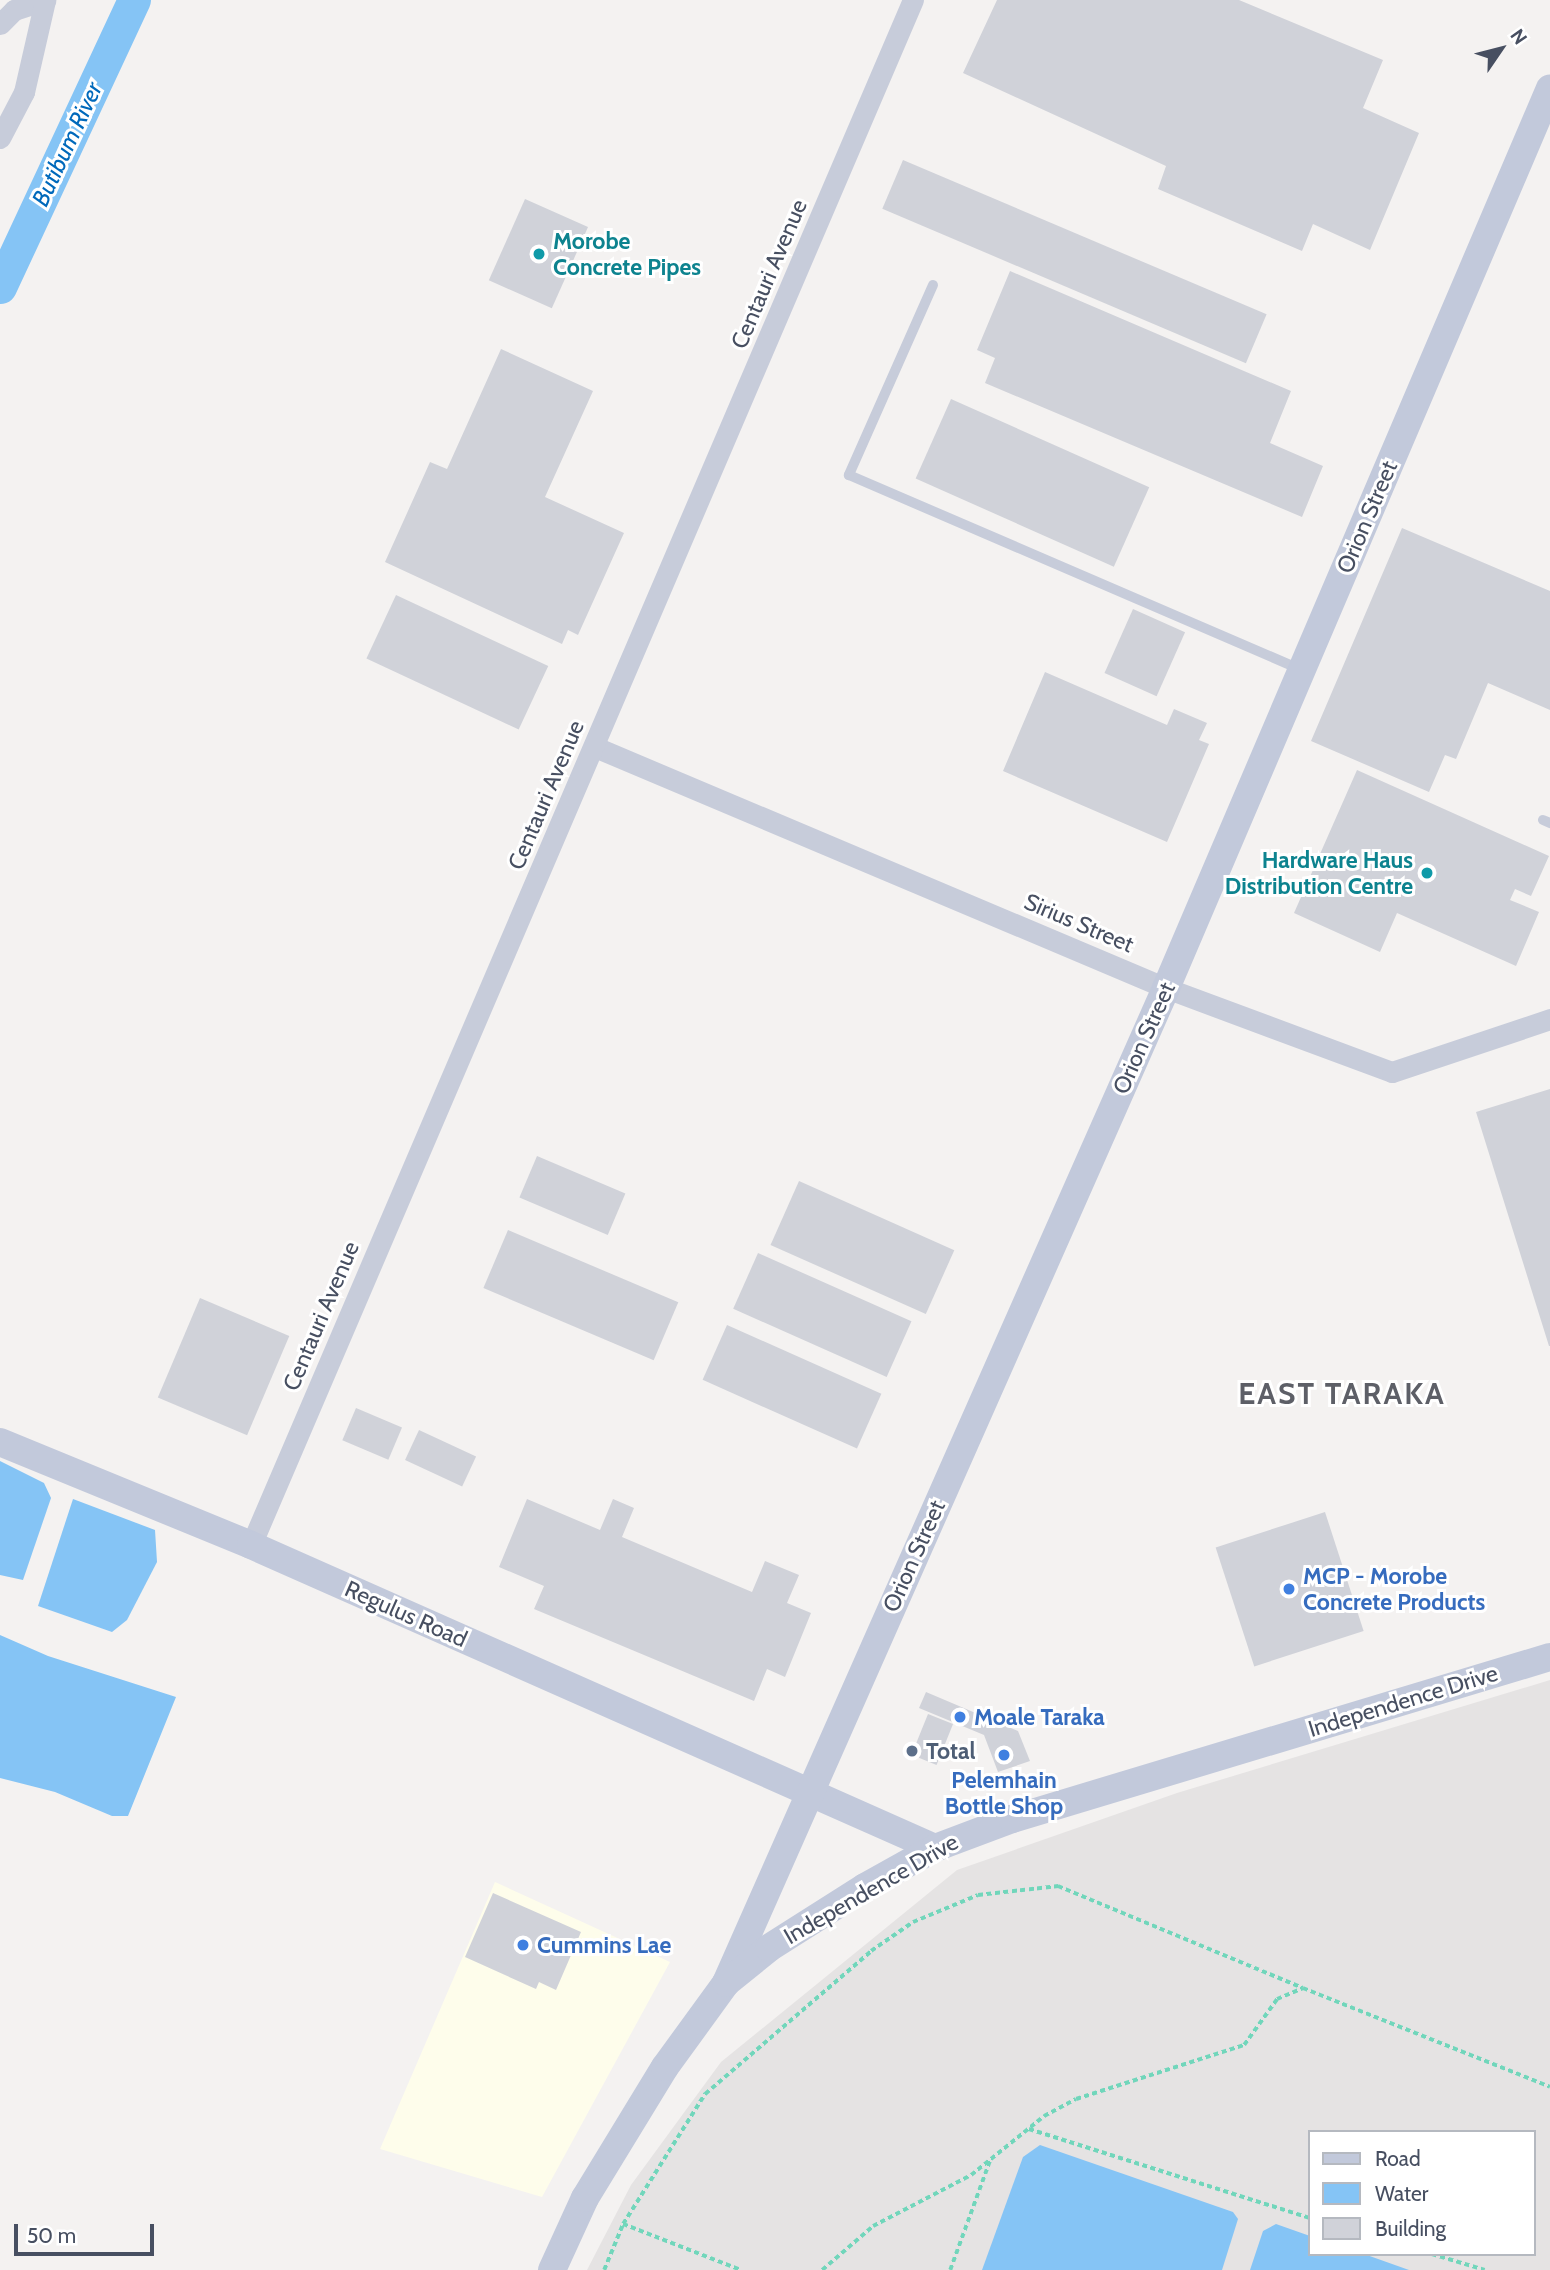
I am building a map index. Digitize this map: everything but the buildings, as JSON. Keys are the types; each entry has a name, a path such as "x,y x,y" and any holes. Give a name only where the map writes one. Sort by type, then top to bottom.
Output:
{"street":[{"path":"0,24 14,10 45,0"},
{"path":"0,138 24,92 45,0"},
{"name":"Centauri Avenue","path":"251,1545 914,0"},
{"name":"Orion Street","path":"726,1983 1166,989 1550,88"},
{"name":"Sirius Street","path":"595,747 1166,989 1392,1072 1550,1019"},
{"name":"Regulus Road","path":"0,1442 251,1545 935,1848"},
{"name":"Independence Drive","path":"552,2270 592,2187 665,2067 726,1983 802,1926 935,1848 1012,1819 1550,1657"}],"lane":[{"path":"933,285 849,475 1302,670"}],"path":[{"path":"604,2270 622,2224 705,2094 739,2062 913,1922 978,1895 1058,1886 1550,2087"},
{"path":"822,2270 873,2226 925,2202 1076,2099 1244,2045 1277,1999 1303,1987"},
{"path":"1029,2129 1308,2217"},
{"path":"950,2270 990,2160"},
{"path":"622,2224 741,2270"},
{"path":"1439,2256 1485,2270"}],"shaded area":[{"path":"1550,1680 1550,2270 587,2270 631,2185 721,2062 957,1870 1177,1793"},
{"name":"Cummins Lae","path":"495,1882 670,1962 542,2197 380,2149"}],"water":[{"path":"0,1461 44,1483 51,1498 23,1580 0,1575"},
{"path":"73,1499 155,1530 157,1562 127,1620 112,1632 38,1606"},
{"path":"0,1635 48,1656 176,1697 128,1816 112,1816 55,1792 0,1778"},
{"path":"1040,2145 1233,2212 1238,2219 1222,2270 982,2270 1023,2157"},
{"path":"1276,2224 1308,2235 1308,2256 1370,2256 1409,2270 1250,2270 1263,2231"}],"waterway":[{"name":"Butibum River","path":"0,287 134,0"}],"place":[{"name":"Morobe Concrete Pipes","path":"539,254"},
{"name":"Hardware Haus Distribution Centre","path":"1427,873"},
{"name":"MCP - Morobe Concrete Products","path":"1289,1589"},
{"name":"Moale Taraka","path":"960,1717"},
{"name":"Total","path":"912,1751"},
{"name":"Pelemhain Bottle Shop","path":"1004,1755"},
{"name":"Cummins Lae","path":"523,1945"}],"district":[{"name":"EAST TARAKA","path":"1342,1394"}]}
